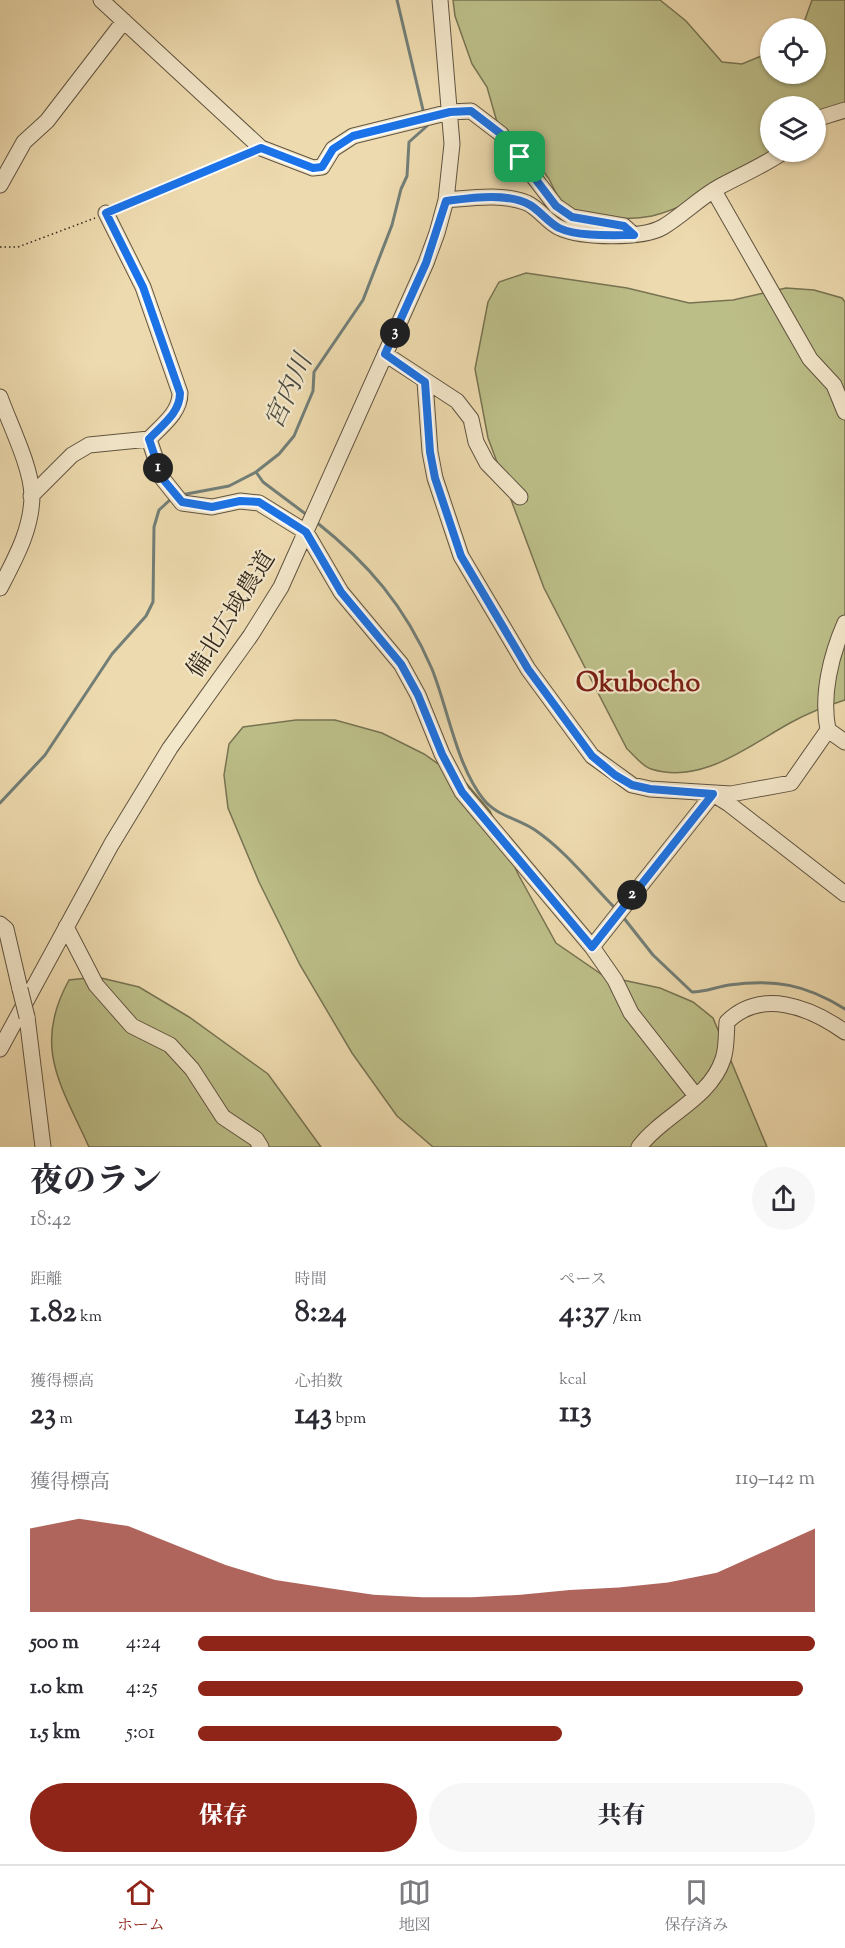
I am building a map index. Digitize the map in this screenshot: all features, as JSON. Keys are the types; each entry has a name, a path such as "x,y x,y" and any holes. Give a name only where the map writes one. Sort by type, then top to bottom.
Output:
{"street":[{"path":"102,0 261,148 313,168 322,167 333,149 353,136 450,112 471,111 501,134 556,206 572,217 624,226 634,235"},
{"name":"備北広域農道","path":"0,1049 111,845 170,748 251,635 281,587 426,263 446,201 452,144 440,0"},
{"path":"0,185 24,142 47,121 124,21"},
{"path":"826,116 845,110"},
{"path":"446,201 475,198 509,199 528,204 560,228 595,235 634,235 661,228 714,191 765,162"},
{"path":"714,191 810,359 834,385 845,412"},
{"path":"32,496 72,455 88,445 149,439 174,413 180,402 180,393 143,287 106,213"},
{"path":"385,354 457,401 471,419 476,442 487,463 520,497"},
{"path":"425,382 430,452 435,478 461,556 528,669 592,756 615,775 632,785 650,789 731,794 790,783 828,730 826,688 837,640 845,623"},
{"path":"0,397 28,474 32,496 24,538 0,588"},
{"path":"149,439 162,478 182,502 212,507 240,501 259,502 306,532 341,592 401,664 418,695 442,754 462,792 592,947 615,980 631,1012 696,1096"},
{"path":"828,730 845,742"},
{"path":"713,794 845,894"},
{"path":"592,947 713,794"},
{"path":"0,924 6,929 27,1017 43,1147"},
{"path":"66,927 96,985 132,1026 170,1045 192,1069 223,1117 255,1139 261,1147"},
{"path":"639,1147 696,1096 718,1071 724,1057 727,1022 738,1011 751,1005 773,1002 794,1006 845,1032"}],"path":[{"path":"0,247 18,247 261,148"}],"green space":[{"path":"453,0 660,0 686,21 722,62 742,64 760,57 760,84 826,84 826,18 806,18 812,0 845,0 845,105 826,111 826,96 760,96 760,159 698,197 668,211 641,218 619,218 564,209 549,179 528,150 497,122 487,87 472,64 455,16"},
{"path":"526,273 627,288 689,303 733,300 786,288 814,290 842,298 845,302 845,700 797,719 741,752 706,768 670,773 651,769 627,749 544,588 488,438 475,369 488,302 499,282"},
{"path":"296,720 335,720 382,733 424,754 467,784 490,811 518,874 556,943 604,976 660,988 693,1002 713,1018 767,1147 433,1147 397,1116 352,1053 300,965 259,882 228,808 224,775 229,744 243,727"},
{"path":"97,977 139,987 189,1017 268,1074 321,1147 89,1147 61,1085 52,1046 53,1026 58,1004 69,980"}],"waterway":[{"name":"宮内川","path":"397,0 424,114"},
{"name":"宮内川","path":"181,495 229,486 256,472 279,454 294,436 313,391 314,372 363,300 392,225 401,189 407,176 409,142 427,126 426,123"},
{"path":"256,472 263,482 307,515"},
{"name":"宮内川","path":"0,803 45,755 112,654 146,616 153,602 154,527 159,510 172,498"},
{"path":"315,521 368,570 410,625 432,669 460,755 475,787 484,800 495,810 529,826 546,838 617,910"},
{"path":"623,917 653,955 692,992 746,983 775,983 803,989 845,1009"}],"district":[{"name":"Okubocho","path":"638,684"}],"route":[{"path":"471,111 501,134 520,157 556,206 572,217 624,226 634,235 595,235 560,228 528,204 509,199 475,198 446,201 426,263 385,354 425,382 427,425 435,478 461,556 528,669 568,725 592,756 615,775 632,785 650,789 713,794 592,947 462,792 442,754 431,721 401,664 341,592 306,532 259,502 240,501 212,507 182,502 162,478 149,439 174,413 180,402 180,393 143,287 106,213 136,198 210,172 261,148 313,168 322,167 333,149 353,136 450,112 471,111"}]}
